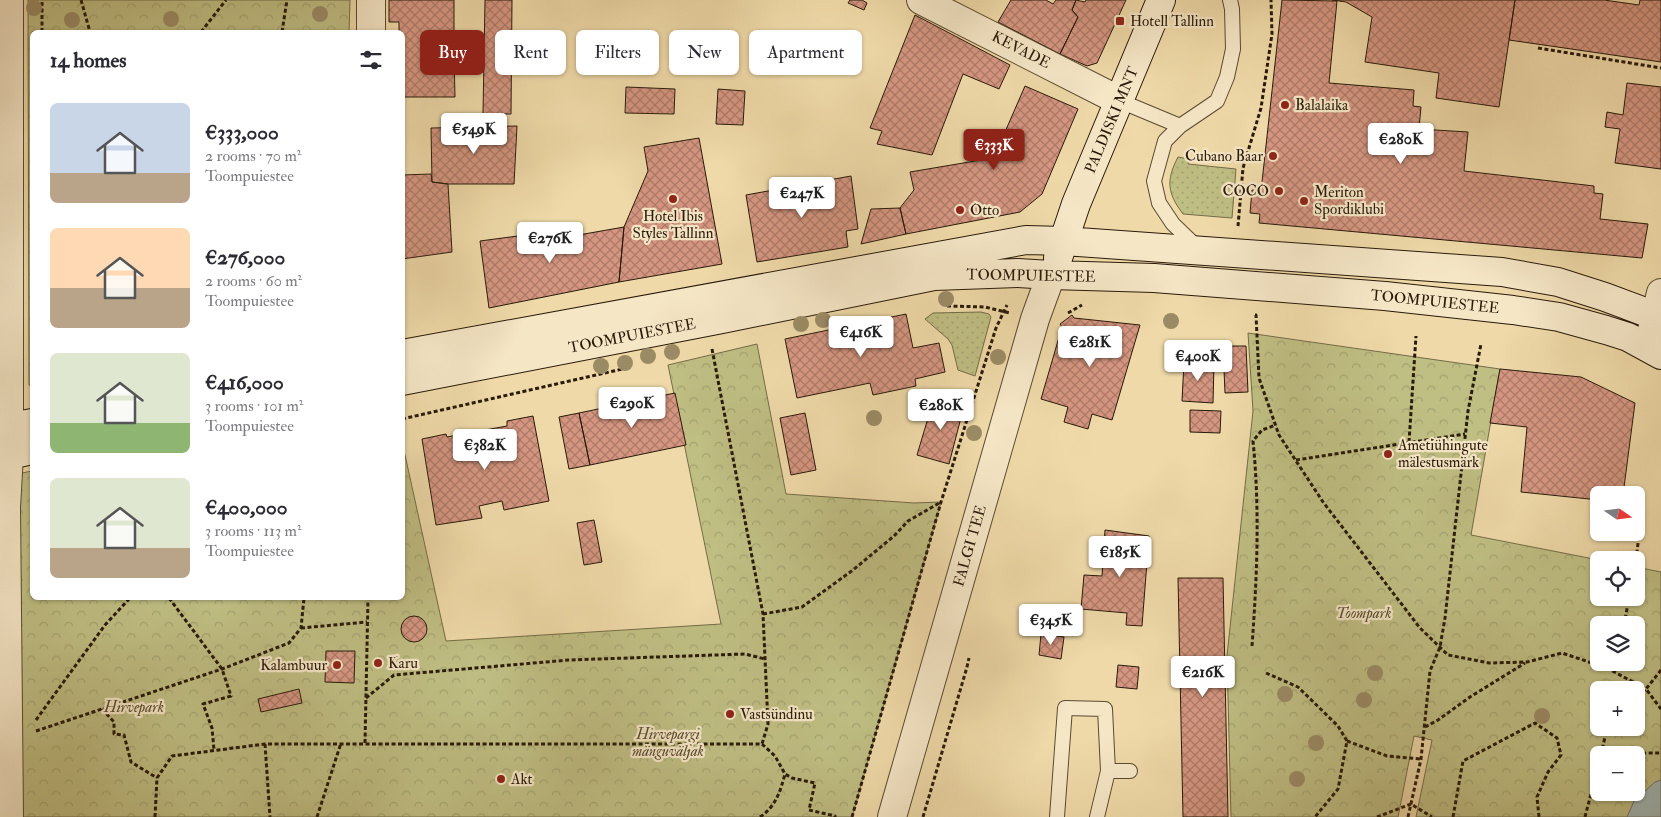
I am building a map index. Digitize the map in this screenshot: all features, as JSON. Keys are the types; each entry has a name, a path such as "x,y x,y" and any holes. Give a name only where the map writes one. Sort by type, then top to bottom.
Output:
{"main road":[{"path":"9,0 5,145 14,454 6,507 17,734 9,817"},
{"path":"371,0 371,30"},
{"name":"KEVADE","path":"921,0 1120,101"},
{"name":"PALDISKI MNT","path":"1051,276 1076,204 1161,0"},
{"name":"TOOMPUIESTEE","path":"405,353 1026,240 1064,241 1502,272 1558,282 1659,308"},
{"name":"TOOMPUIESTEE","path":"405,380 934,276 1018,273 1051,276 1182,280 1385,296 1513,310 1559,317 1628,337 1654,351"},
{"name":"FALGI TEE","path":"892,817 1035,319 1051,276"},
{"path":"1654,351 1659,308"}],"lane":[{"path":"1202,252 1173,224 1159,203 1154,181 1165,141 1180,126 1217,101 1227,77 1233,48 1230,0"},
{"path":"1120,101 1180,126"},
{"path":"1057,817 1065,708 1105,709 1108,771 1097,817"},
{"path":"1108,771 1130,771"}],"path":[{"path":"42,0 42,30"},
{"path":"80,0 89,30"},
{"path":"202,30 226,0"},
{"path":"282,30 287,0"},
{"path":"1238,229 1243,168 1261,108 1272,34 1270,0"},
{"path":"1538,48 1661,68"},
{"path":"945,306 985,307 1056,326 1069,312 1086,303"},
{"path":"852,817 942,502 996,328 1007,305"},
{"path":"1246,315 1256,315 1259,378 1279,435 1323,502 1420,628 1448,654 1489,663 1526,662 1562,653 1590,663"},
{"path":"1409,442 1416,336"},
{"path":"1408,817 1421,760 1430,671 1440,647 1468,411 1481,344"},
{"path":"703,351 720,347"},
{"path":"712,349 763,614 768,724 762,744"},
{"path":"405,418 635,366"},
{"path":"1252,646 1257,572 1257,504 1253,441 1262,430 1276,426"},
{"path":"1296,460 1465,434"},
{"path":"763,614 802,607 853,570 894,536 908,521 942,502"},
{"path":"17,734 128,600"},
{"path":"170,600 222,669 231,696 203,704 212,728 214,750"},
{"path":"17,734 102,709 222,669 289,643 302,628 304,600"},
{"path":"365,743 368,600"},
{"path":"302,628 367,622"},
{"path":"366,698 394,675 569,660 745,654 765,659"},
{"path":"1424,727 1438,720 1526,662"},
{"path":"1646,689 1661,670"},
{"path":"1612,671 1646,689 1661,709"},
{"path":"1266,673 1298,687 1338,726 1347,741 1387,756 1421,760"},
{"path":"102,709 114,722 114,734 124,735 131,762 157,778"},
{"path":"1453,817 1463,760 1535,723 1558,738 1561,755 1548,772 1537,797 1539,817"},
{"path":"1315,817 1338,789 1347,741"},
{"path":"317,817 340,743"},
{"path":"155,817 157,778 172,756 265,744 340,743 762,744 775,756 785,774 792,778 815,783 809,810 835,817"},
{"path":"265,744 270,817"},
{"path":"1645,753 1661,753"},
{"path":"760,817 768,812 777,801 785,774"},
{"path":"1585,817 1590,800"},
{"path":"1377,817 1411,804"},
{"path":"1411,804 1432,817"}],"green space":[{"path":"28,0 350,0 349,30 30,30 29,385"},
{"path":"1178,157 1189,159 1188,164 1236,169 1232,218 1183,214 1171,193 1170,186 1171,173"},
{"path":"981,312 989,314 991,317 975,376 958,370 952,345 948,339 925,319 933,313"},
{"name":"Toompark","path":"1248,333 1500,369 1471,535 1590,558 1590,606 1645,606 1645,569 1661,572 1661,817 1416,817 1432,740 1414,736 1398,817 1231,817 1227,656 1253,411"},
{"name":"Hirvepark","path":"757,344 786,494 914,503 941,502 852,817 9,817 7,476 30,471 30,600 405,600 405,455 446,641 721,624 668,365"}],"water":[{"path":"1661,780 1661,817 1627,817 1634,801 1645,801 1645,791 1655,782"}],"building":[{"path":"389,0 454,0 454,30 420,30 420,75 454,75 455,97 405,97 405,30 399,30 399,22 389,22"},
{"path":"485,0 512,0 512,30 495,30 495,75 511,75 511,114 483,114"},
{"path":"850,0 862,0 867,3 864,10 848,3"},
{"path":"1011,0 1046,0 1053,4 1056,0 1076,0 1072,10 1078,17 1060,54 998,22"},
{"path":"1076,0 1085,2 1086,0 1126,0 1097,63 1087,66 1060,54 1078,17 1072,10"},
{"path":"1282,0 1337,1 1329,83 1414,90 1413,106 1421,107 1419,129 1468,132 1464,171 1594,186 1594,193 1603,194 1600,219 1648,224 1642,258 1259,223 1260,214 1250,213 1252,190 1261,191"},
{"path":"1332,0 1515,0 1499,107 1436,98 1439,73 1365,62 1372,17 1346,2"},
{"path":"1515,0 1604,0 1639,5 1640,0 1661,0 1661,62 1509,40"},
{"path":"915,15 1010,65 999,89 963,74 932,155 877,144 882,131 870,128"},
{"path":"1627,83 1661,87 1661,169 1615,163 1620,129 1605,127 1607,112 1623,115"},
{"path":"1025,86 1078,109 1042,194 1020,212 906,234 900,208 914,190 910,172 987,159 995,155"},
{"path":"626,87 675,89 674,114 625,113"},
{"path":"718,89 745,91 743,125 716,124"},
{"path":"517,126 514,184 448,184 432,182 431,128"},
{"name":"Hotel Ibis Styles Tallinn","path":"699,138 722,264 619,282 624,227 648,171 644,147"},
{"path":"431,174 432,182 448,184 452,252 405,259 405,175"},
{"path":"851,176 858,229 846,231 848,247 757,262 746,195"},
{"path":"900,208 906,234 861,244 871,209"},
{"path":"624,227 619,282 489,308 480,241 571,229 573,236"},
{"path":"906,314 913,348 939,343 945,372 915,379 916,386 873,395 870,383 797,398 785,339"},
{"path":"1072,315 1074,318 1140,325 1112,420 1092,414 1088,429 1064,422 1068,407 1041,399 1062,327 1060,324"},
{"path":"1223,346 1246,346 1248,392 1225,393"},
{"path":"1184,362 1214,363 1213,403 1182,401"},
{"path":"1500,369 1581,377 1635,403 1624,486 1590,486 1590,499 1521,492 1527,427 1490,423"},
{"path":"675,393 686,445 590,465 579,413"},
{"path":"934,398 964,406 949,464 917,455"},
{"path":"1190,410 1221,411 1220,433 1190,432"},
{"path":"579,413 590,465 569,469 559,417"},
{"path":"805,413 816,470 791,475 780,418"},
{"path":"533,416 549,501 504,510 502,501 479,506 482,518 436,525 422,439 446,434 447,437 507,426 507,421"},
{"path":"594,520 602,562 584,565 577,523"},
{"path":"1105,530 1149,536 1142,626 1126,625 1127,613 1081,609 1084,575 1102,576"},
{"path":"1178,578 1223,578 1228,817 1183,817"},
{"path":"414,616 423,620 427,629 423,638 414,642 405,638 401,629 405,620"},
{"path":"1041,634 1064,637 1061,659 1039,655"},
{"path":"326,651 355,651 354,683 325,682"},
{"path":"1118,665 1139,667 1137,689 1116,687"},
{"path":"299,689 302,703 261,712 258,699"}],"place":[{"name":"Hotell Tallinn","path":"1120,21"},
{"name":"Balalaika","path":"1285,105"},
{"name":"Cubano Baar","path":"1273,156"},
{"name":"COCO","path":"1279,191"},
{"name":"Hotel Ibis Styles Tallinn","path":"673,199"},
{"name":"Meriton Spordiklubi","path":"1304,201"},
{"name":"Otto","path":"960,210"},
{"name":"Ametiühingute mälestusmärk","path":"1388,454"},
{"name":"Karu","path":"378,663"},
{"name":"Kalambuur","path":"337,665"},
{"name":"Vastsündinu","path":"730,714"},
{"name":"Akt","path":"501,779"}],"park label":[{"name":"Hirvepargi mänguväljak","path":"668,742"}]}
